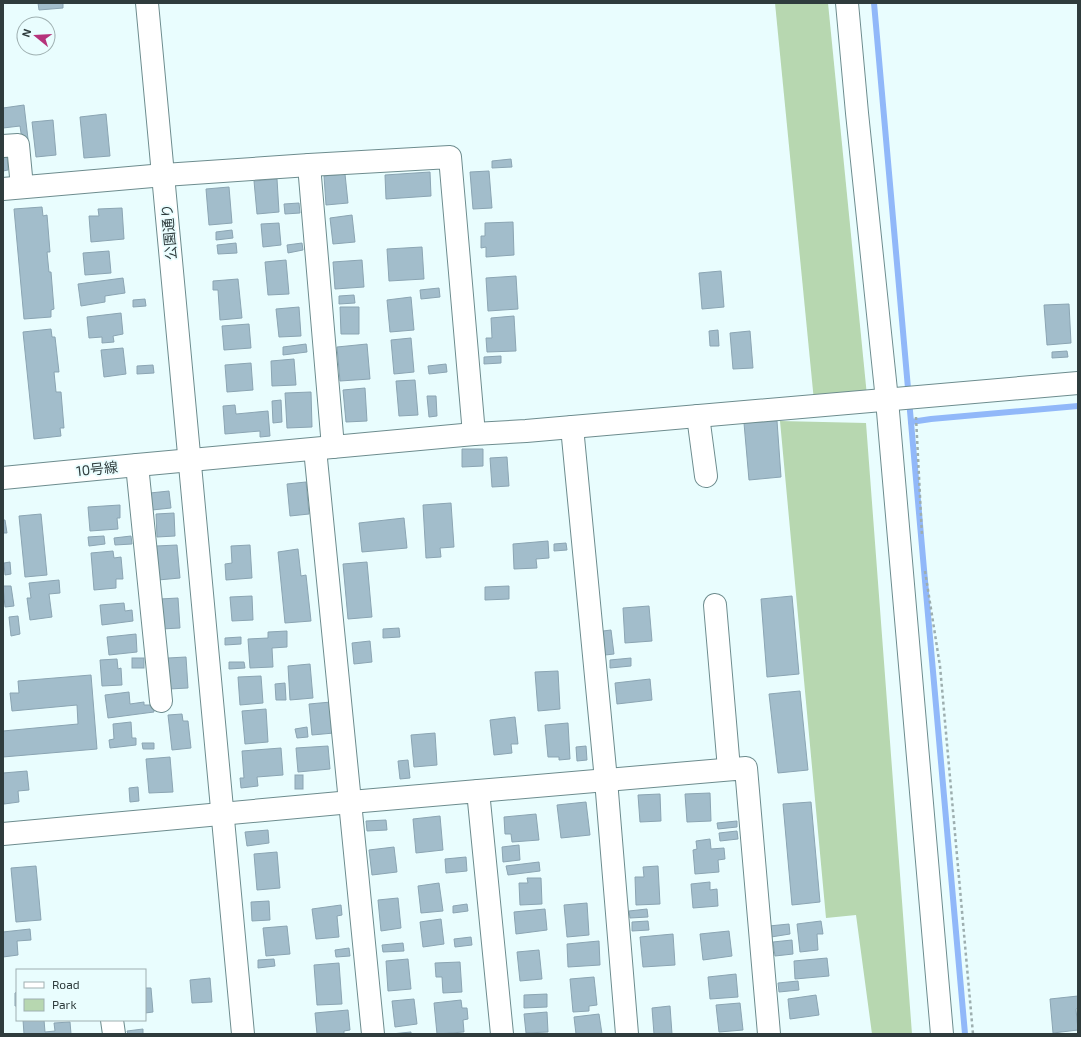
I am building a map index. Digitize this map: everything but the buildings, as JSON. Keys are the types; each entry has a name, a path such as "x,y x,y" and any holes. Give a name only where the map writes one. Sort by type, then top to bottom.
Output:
{"street":[{"name":"公園通り","path":"148,3 243,1034"},
{"path":"847,3 856,113 887,400 942,1034"},
{"path":"3,146 18,145 12,188 164,175 450,157 474,434"},
{"path":"309,165 324,448 351,802 373,1034"},
{"name":"10号線","path":"3,478 474,434 572,427 1078,383"},
{"path":"698,416 706,476"},
{"path":"572,427 606,780 627,1034"},
{"path":"137,465 161,701"},
{"path":"715,604 730,769"},
{"path":"3,834 746,768 769,1034"},
{"path":"478,791 502,1034"},
{"path":"112,1021 114,1034"}],"path":[{"path":"915,398 922,540"},
{"path":"925,570 940,666 973,1034"}],"green space":[{"path":"775,3 828,3 867,396 814,401"},
{"path":"780,421 866,423 912,1034 872,1034 856,915 826,918"}],"waterway":[{"path":"874,3 965,1034"},
{"path":"911,422 1078,406"}]}
